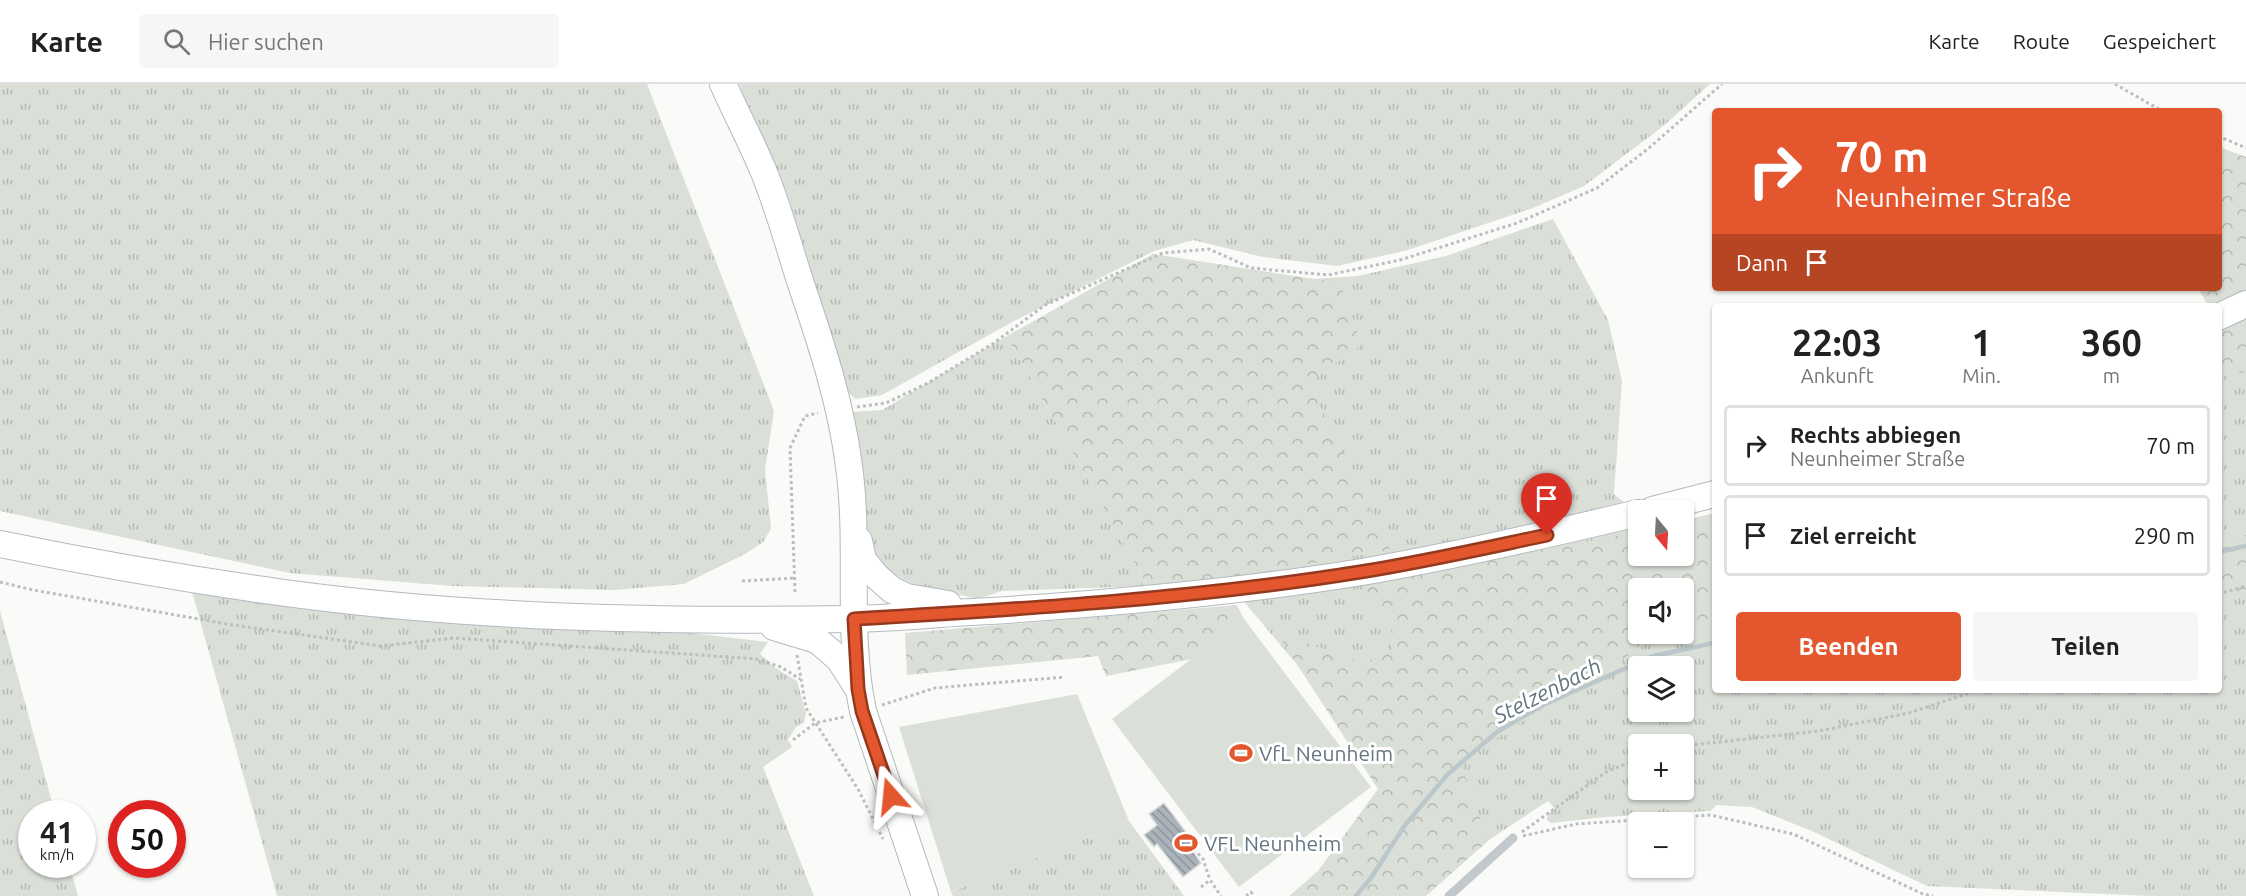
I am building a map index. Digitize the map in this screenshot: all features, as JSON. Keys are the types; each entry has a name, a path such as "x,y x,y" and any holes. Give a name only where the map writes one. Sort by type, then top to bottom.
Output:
{"street":[{"path":"723,84 764,171 826,357 830,411 849,467 854,517 854,619 860,700"},
{"path":"2222,314 2246,304"},
{"path":"1691,500 1712,495"},
{"path":"0,544 120,567 268,591 368,602 504,613 653,619 854,619 1151,599 1359,572 1463,553 1628,515"},
{"path":"854,517 863,560 892,590 907,597 932,600 976,611"},
{"path":"751,619 817,640 839,659 860,700 925,896"}],"lane":[{"path":"1449,896 1513,838"}],"path":[{"path":"795,591 790,448 805,416 886,403 897,398 994,343 1045,305 1163,253 1209,249 1251,268 1328,275 1400,260 1517,223 1597,188 1649,148 1722,84"},
{"path":"2115,84 2157,108"},
{"path":"2222,138 2246,148"},
{"path":"742,581 795,578"},
{"path":"0,582 33,590 233,625 381,645 454,638 757,659 781,667 800,679"},
{"path":"2222,593 2246,586"},
{"path":"797,650 806,708 858,789 884,842"},
{"path":"793,740 815,723 835,720 860,700 935,688 1065,677"},
{"path":"1694,745 1819,731 1909,713 1969,693"},
{"path":"1513,838 1606,772 1628,763"},
{"path":"1513,838 1576,824 1712,815 1793,834 1923,894 1933,896"},
{"path":"1194,849 1203,859 1210,880 1221,896"},
{"path":"1201,887 1210,880"},
{"path":"1246,896 1251,892 1253,895"}],"green space":[{"path":"0,84 647,84 774,411 765,469 771,529 763,542 745,554 684,584 615,590 452,586 290,573 0,511"},
{"path":"739,84 1710,84 1662,127 1584,186 1533,208 1408,250 1337,266 1263,257 1193,240 1154,251 1012,322 882,395 855,399 848,392 812,275"},
{"path":"2222,148 2246,157 2246,372 2222,376 2222,303 2206,303 2200,291 2222,291"},
{"path":"1553,219 1608,320 1622,381 1614,494 1628,506 1628,566 1694,566 1694,542 1712,519 1712,693 2222,693 2222,361 2246,357 2246,896 2151,896 1927,886 1812,831 1752,807 1716,805 1711,811 1628,812 1628,816 1551,823 1547,820 1548,814 1555,809 1548,801 1469,853 1401,788 1219,572 1281,281 1358,276 1446,256"},
{"path":"1153,254 1340,283 1362,345 1309,383 1390,550 1220,579 1148,586 1007,336"},
{"path":"1007,336 1148,586 1002,591 978,599 916,585 886,571 867,538 852,412 882,410"},
{"path":"1712,514 1712,642 1694,638 1694,578 1628,578 1628,644 1646,644 1460,761 1488,841 1426,896 1289,896 1318,871 1378,789 1276,632 1367,664 1392,649 1391,624 1370,606 1366,584 1628,534 1628,566 1694,566 1694,518"},
{"path":"2246,535 2246,589 2222,596 2222,545"},
{"path":"191,588 571,628 681,632 768,642 760,654 777,669 797,681 806,714 803,723 796,727 788,740 792,747 763,767 814,896 277,896"},
{"path":"1237,605 1244,619 1192,659 1106,676 1098,656 907,675 905,633"},
{"path":"0,611 51,800 18,800 18,878 73,878 78,896 0,896"},
{"name":"VfL Neunheim","path":"1244,619 1371,787 1239,887 1112,719"},
{"path":"1077,694 1129,821 951,892 899,727"},
{"path":"1129,821 1184,896 953,896 951,892"}],"building":[{"path":"1164,803 1197,847 1192,850 1201,863 1183,877 1157,844 1154,847 1144,835 1157,825 1149,814"}],"waterway":[{"name":"Stelzenbach","path":"2222,551 2246,546"},
{"name":"Stelzenbach","path":"1356,896 1371,878 1405,825 1448,774 1497,732 1543,705 1653,656 1712,643"}],"place":[{"name":"VfL Neunheim","path":"1241,753"},
{"name":"VFL Neunheim","path":"1186,843"}],"route":[{"path":"891,796 862,711 858,689 854,619 1151,599 1359,572 1547,535"}]}
